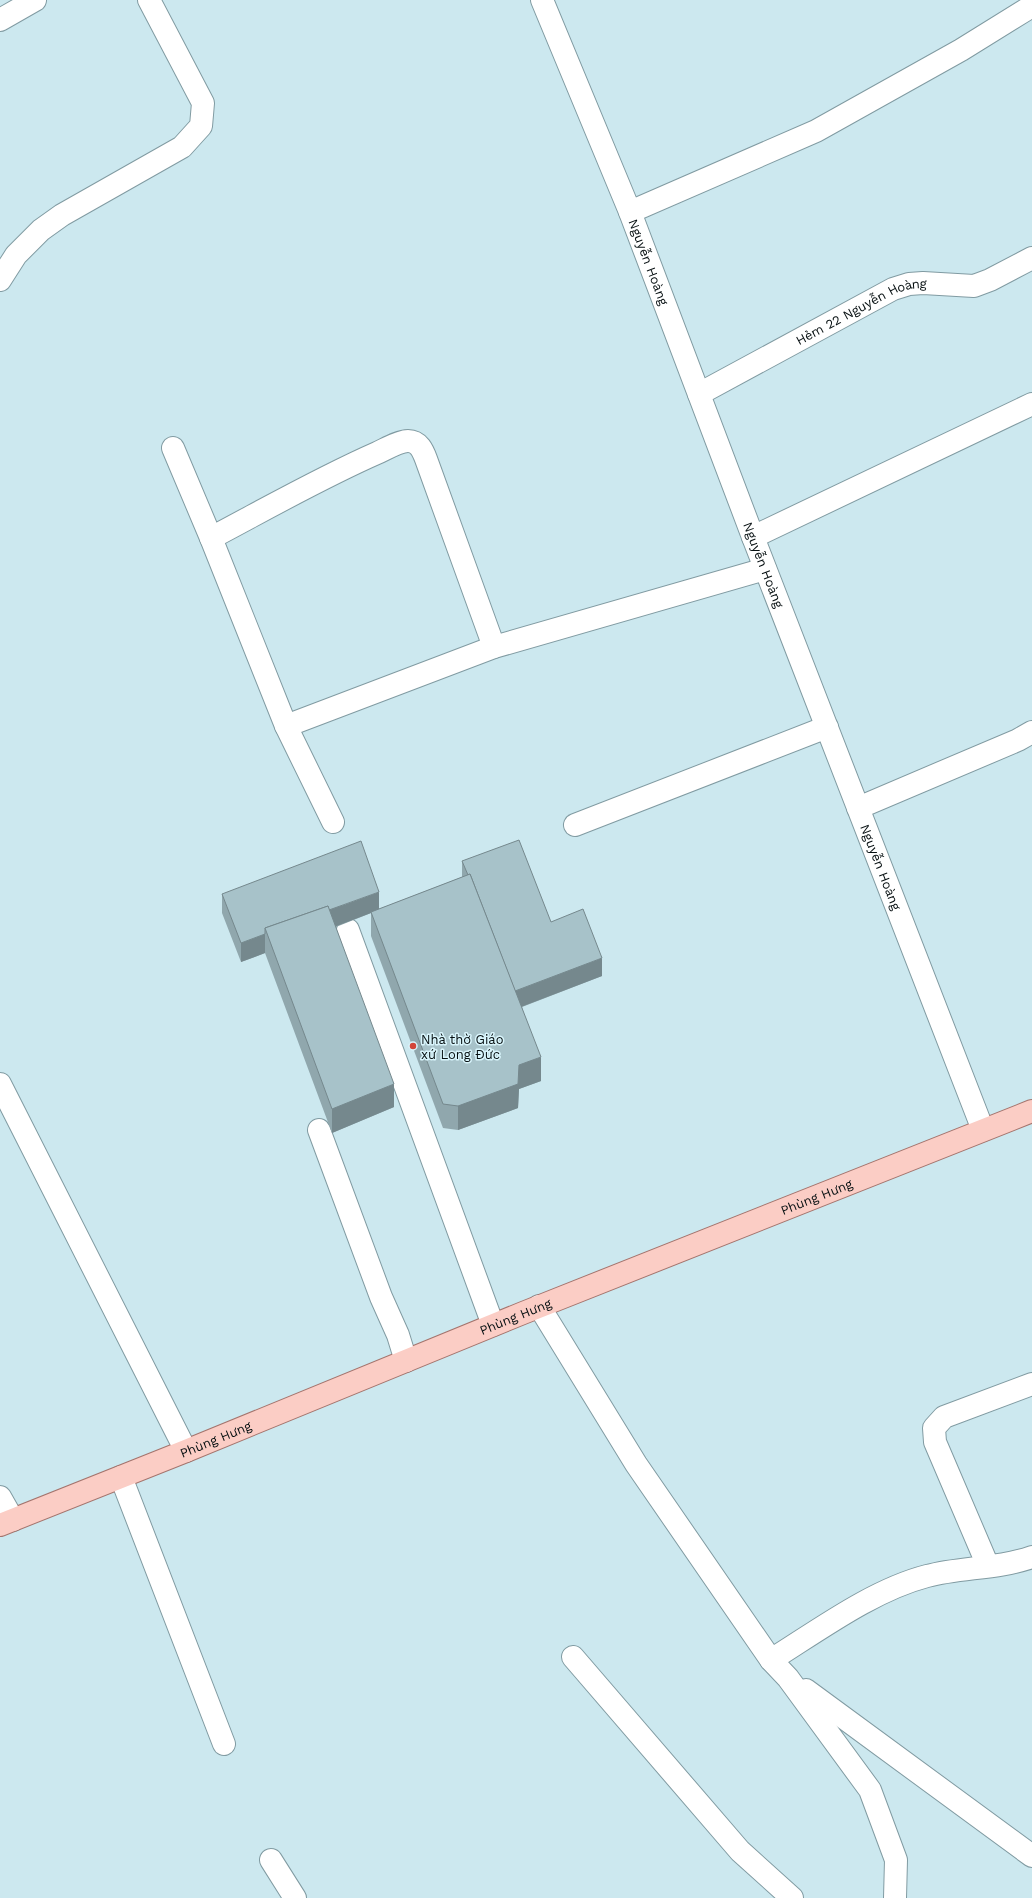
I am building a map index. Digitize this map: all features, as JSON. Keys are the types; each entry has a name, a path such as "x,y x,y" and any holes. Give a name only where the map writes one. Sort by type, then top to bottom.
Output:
{"main road":[{"name":"Phùng Hưng","path":"6,1523 186,1451 538,1306 1032,1111"}],"street":[{"path":"0,20 35,0"},
{"path":"0,280 16,255 41,230 62,215 182,147 201,126 203,103 149,0"},
{"name":"Nguyễn Hoàng","path":"542,0 630,212 753,537 983,1130"},
{"path":"630,212 816,131 961,50 1032,6"},
{"name":"Hẻm 22 Nguyễn Hoàng","path":"699,394 893,289 909,284 923,283 974,286 990,280 1032,258"},
{"path":"753,537 1032,404"},
{"path":"211,538 357,462 404,442 415,442 420,447 426,459 494,647"},
{"path":"173,448 211,538 286,726 333,822"},
{"path":"286,726 494,647 765,568"},
{"path":"575,825 827,727"},
{"path":"858,808 1018,740 1032,732"},
{"path":"348,930 493,1325"},
{"path":"0,1084 186,1451"},
{"path":"319,1130 381,1297 398,1335 406,1361"},
{"path":"538,1306 636,1464 771,1660 788,1678 870,1790 896,1860 896,1898"},
{"path":"988,1566 935,1442 934,1428 944,1417 1032,1384"},
{"path":"121,1477 224,1744"},
{"path":"0,1497 6,1523"},
{"path":"771,1660 880,1593 927,1576 1016,1562 1032,1557"},
{"path":"573,1657 740,1851 792,1898"},
{"path":"788,1678 1032,1856"},
{"path":"272,1860 295,1898"}],"building":[{"path":"519,840 551,922 583,909 602,958 515,991 470,874 468,875 462,861"},
{"path":"361,841 379,892 329,910 328,906 265,928 265,934 241,943 222,894"},
{"path":"470,874 541,1057 519,1065 518,1084 458,1106 443,1104 371,912"},
{"path":"328,906 394,1084 332,1109 265,928"}],"place":[{"name":"Nhà thờ Giáo xứ Long Đức","path":"413,1046"}]}
